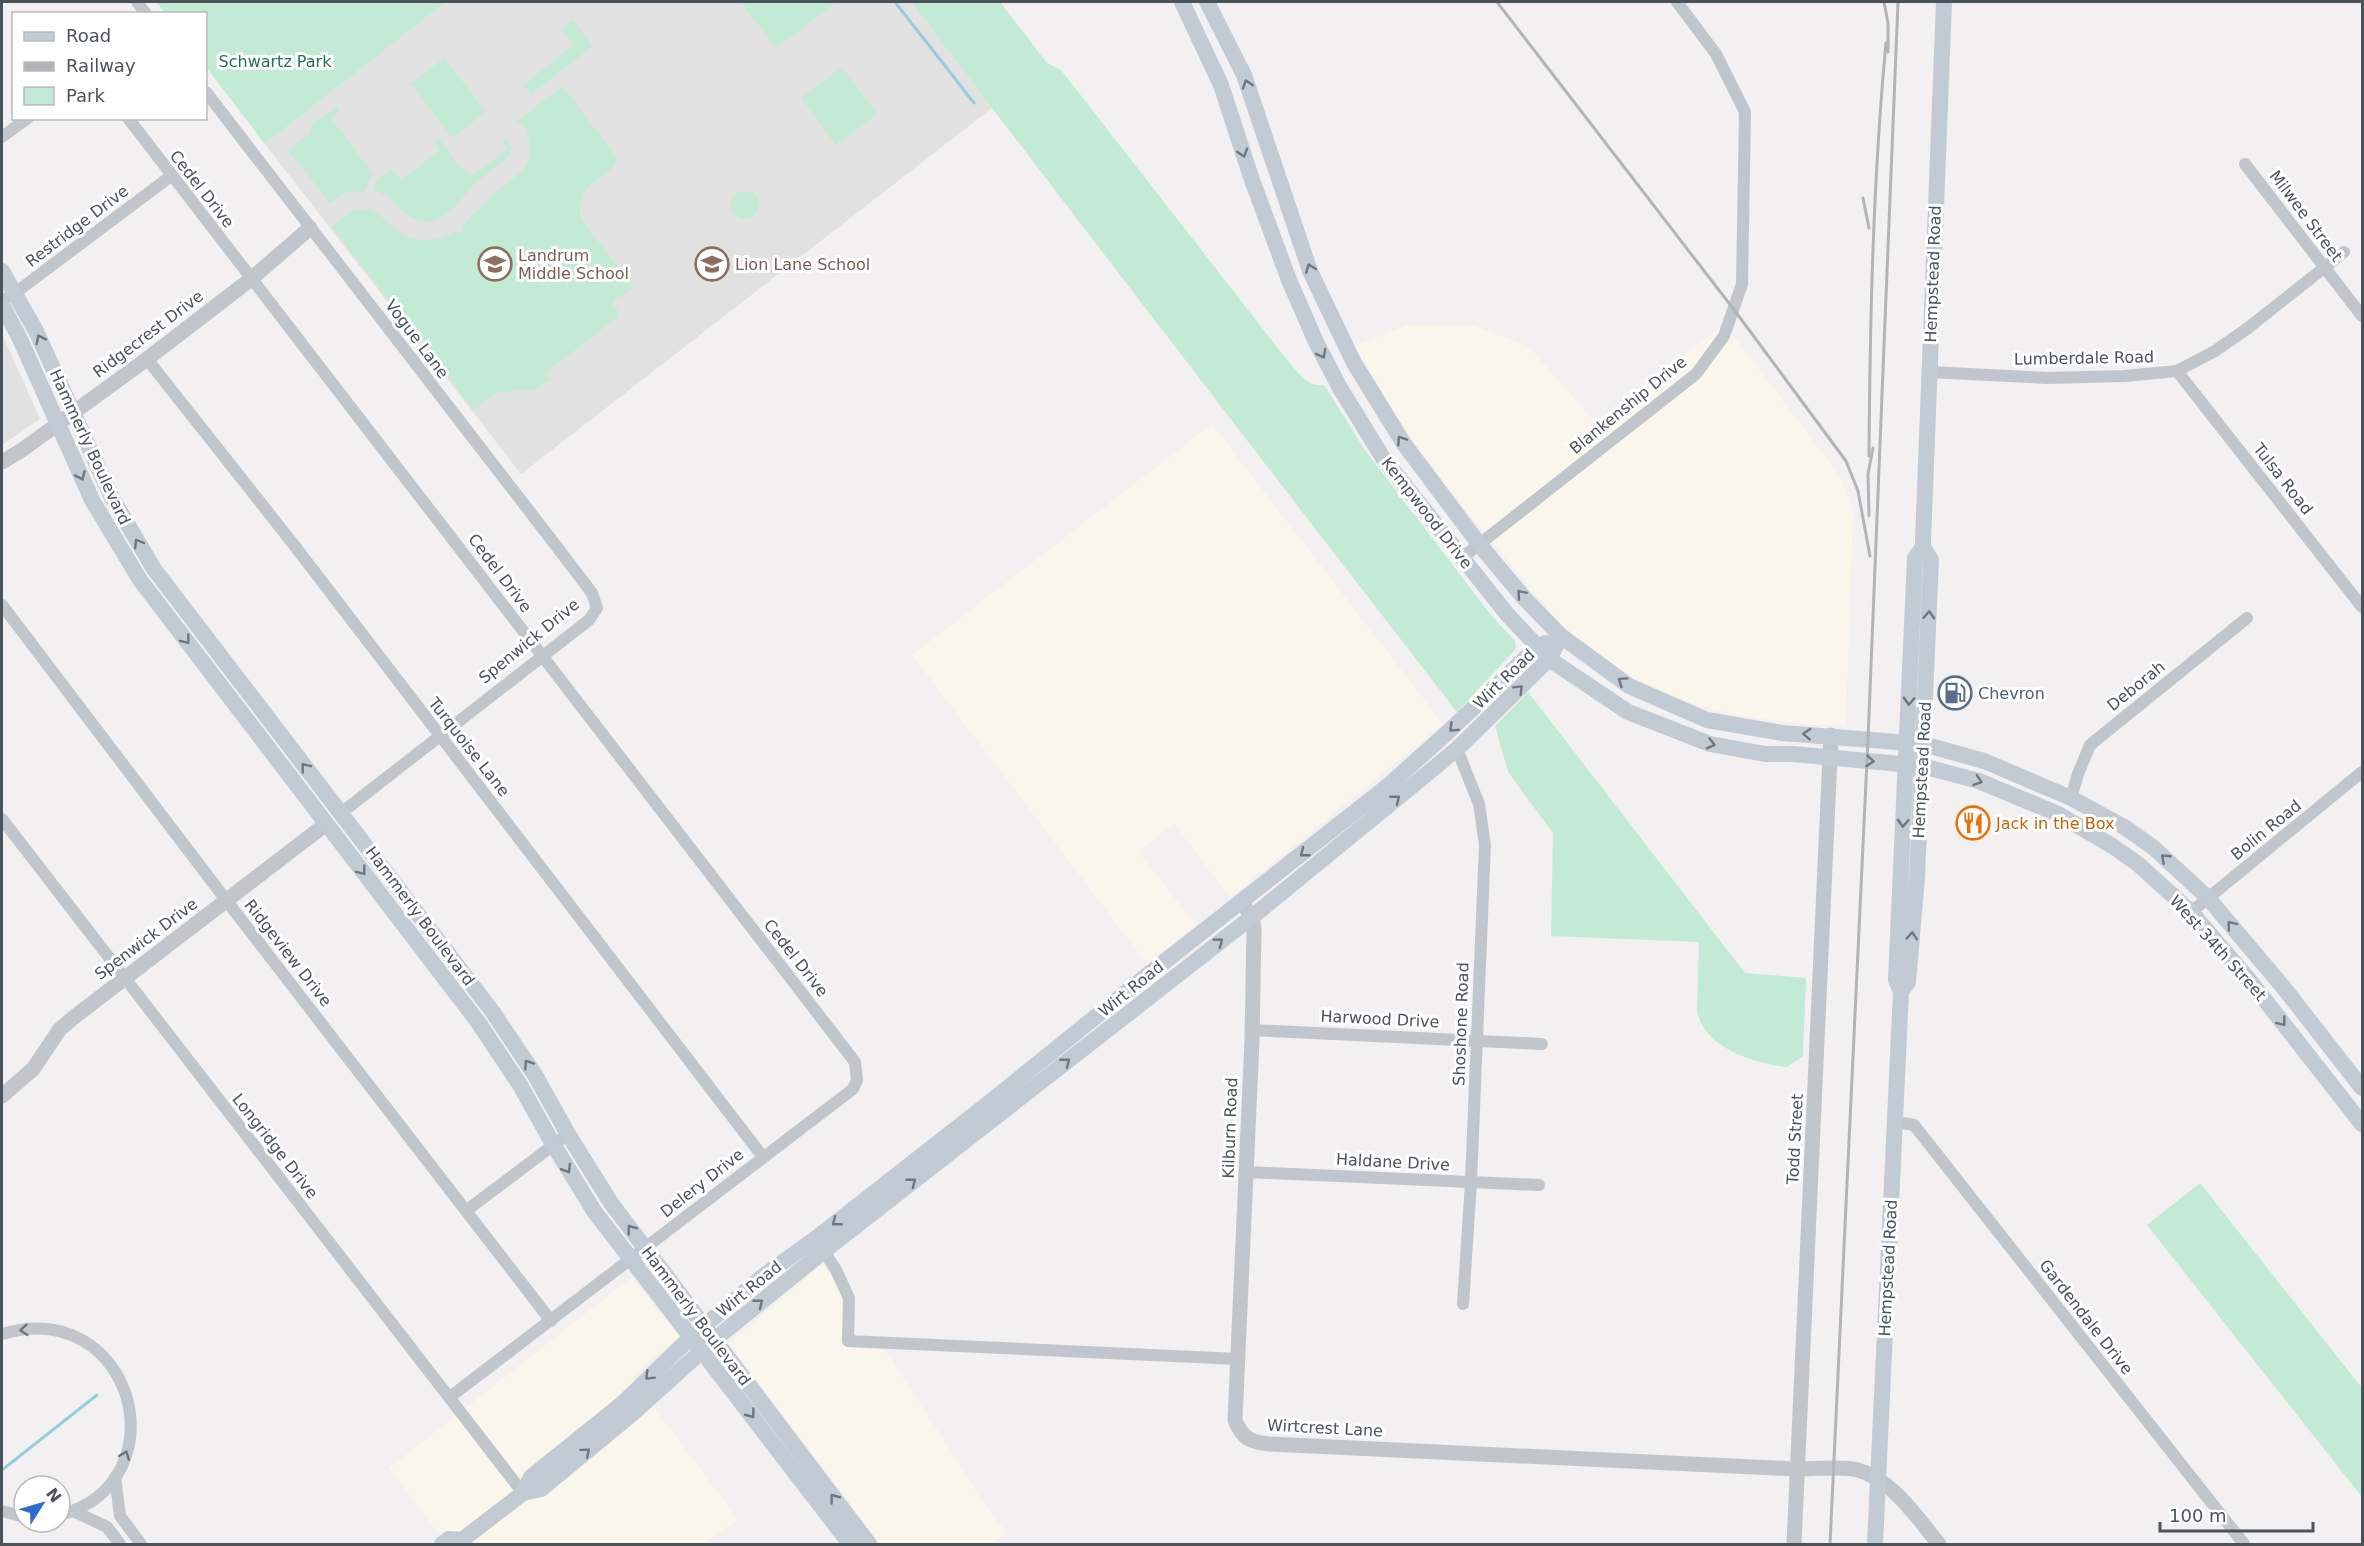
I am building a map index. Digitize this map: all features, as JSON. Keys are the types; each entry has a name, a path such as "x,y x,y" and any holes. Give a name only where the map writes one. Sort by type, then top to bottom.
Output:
{"main road":[{"name":"Kempwood Drive","path":"1182,2 1221,85 1269,228 1316,342 1340,388 1383,458 1507,614 1537,647 1549,659 1628,712 1710,744 1765,754 1793,754 1914,765"},
{"name":"Kempwood Drive","path":"1207,2 1244,75 1311,271 1336,329 1354,363 1404,444 1479,544 1525,599 1561,636 1629,686 1707,720 1782,733 1915,743"},
{"name":"Hempstead Road","path":"1875,1545 1902,992 1896,981 1914,765 1915,558 1923,547 1944,2"},
{"name":"Hammerly Boulevard","path":"2,271 6,299 92,501 140,580 341,813 475,988 535,1075 611,1203 645,1248 697,1332"},
{"name":"Hammerly Boulevard","path":"6,299 36,331 112,498 154,569 287,773 478,1022 520,1085 594,1211 631,1259 709,1345 807,1475 869,1545"},
{"path":"140,580 154,569"},
{"name":"Wirt Road","path":"523,1493 541,1490 632,1414 819,1245 1140,981 1242,903 1417,762 1537,647 1561,636"},
{"name":"Wirt Road","path":"442,1545 449,1539 461,1542 523,1493 531,1477 623,1403 697,1332 762,1277 819,1245 1252,917 1457,749 1549,659 1561,636"},
{"path":"1685,735 1692,713"},
{"name":"West 34th Street","path":"1915,743 1984,761 2071,798 2126,828 2154,848 2208,898 2284,988 2362,1088"},
{"name":"West 34th Street","path":"1914,765 1979,781 2058,814 2138,864 2191,912 2250,981 2362,1124"},
{"path":"287,773 314,794 330,811 341,813"},
{"path":"326,824 336,824 354,843 377,860"},
{"path":"461,999 475,988"},
{"path":"2307,1053 2325,1040"},
{"name":"Hammerly Boulevard","path":"807,1475 850,1545"}],"street":[{"name":"Blankenship Drive","path":"1463,557 1696,374 1724,336 1735,311 1742,284 1745,112 1716,54 1677,2"},
{"name":"Vogue Lane","path":"207,93 592,593 597,608"},
{"path":"2,138 25,120"},
{"name":"Cedel Drive","path":"129,120 855,1062 857,1080"},
{"name":"Milwee Street","path":"2245,164 2362,316"},
{"name":"Restridge Drive","path":"6,299 171,176"},
{"name":"Ridgecrest Drive","path":"2,462 147,359 251,279 310,228"},
{"name":"Lumberdale Road","path":"1929,372 2047,378 2125,376 2177,371 2215,351 2248,328 2344,252"},
{"name":"Turquoise Lane","path":"147,359 294,545 763,1157"},
{"name":"Tulsa Road","path":"2177,371 2362,607"},
{"name":"Ridgeview Drive","path":"2,604 226,900 551,1321"},
{"name":"Spenwick Drive","path":"341,813 589,620 597,608"},
{"name":"Deborah","path":"2071,798 2090,745 2247,618"},
{"name":"Todd Street","path":"1794,1545 1831,735"},
{"name":"Shoshone Road","path":"1457,749 1479,804 1485,845 1471,1182 1462,1304"},
{"name":"Bolin Road","path":"2191,912 2362,772"},
{"name":"Longridge Drive","path":"2,819 523,1493"},
{"name":"Spenwick Drive","path":"2,1096 33,1069 60,1029 326,824"},
{"path":"1242,903 1252,917"},
{"name":"Kilburn Road","path":"1238,1359 1252,1030 1254,929 1252,917"},
{"name":"Harwood Drive","path":"1252,1030 1542,1044"},
{"name":"Delery Drive","path":"450,1397 853,1089 857,1080"},
{"name":"Gardendale Drive","path":"1896,1122 1914,1125 2244,1545"},
{"path":"467,1210 568,1134"},
{"name":"Haldane Drive","path":"1246,1172 1539,1185"},
{"path":"819,1245 849,1298 848,1341 1238,1359"},
{"path":"2,1334 22,1328 55,1329 90,1344 110,1362 123,1384 131,1411 128,1449 115,1477 93,1500 72,1510"},
{"name":"Wirtcrest Lane","path":"1238,1359 1234,1420 1240,1433 1252,1442 1857,1470 1878,1480 1905,1502 1939,1545"},
{"path":"115,1477 120,1516 141,1545"},
{"path":"72,1515 107,1527 120,1545"},
{"path":"107,1527 120,1516"}],"shaded area":[{"name":"Landrum Middle School","path":"446,2 911,2 992,108 521,474 265,144"},
{"path":"1725,324 1841,478 1853,512 1846,724 1811,725 1741,716 1700,706 1619,672 1563,627 1465,510 1409,436 1354,346 1407,325 1474,326 1528,346 1595,422"},
{"path":"2,334 40,419 2,445"},
{"path":"1212,424 1443,724 1230,898 1174,824 1138,851 1196,925 1147,964 912,655"},
{"path":"823,1264 837,1283 844,1306 840,1347 884,1349 971,1481 979,1497 1007,1533 992,1544 880,1544 729,1343"},
{"path":"632,1277 679,1336 632,1378 738,1519 704,1544 446,1544 389,1468"}],"green space":[{"name":"Schwartz Park","path":"156,2 446,2 265,144 207,68 207,12 164,12"},
{"path":"741,2 837,2 776,48"},
{"path":"911,2 1000,2 1047,63 1061,70 1291,365 1309,382 1324,385 1365,450 1490,614 1515,641 1514,651 1457,712 1183,357"},
{"path":"573,20 593,46 531,94 523,85 574,45 562,29"},
{"path":"444,58 486,112 452,138 411,84"},
{"path":"842,67 877,114 836,145 801,98"},
{"path":"563,86 617,158 610,170 589,186 583,194 580,215 634,287 621,297 615,298 612,307 617,308 618,317 545,373 550,380 535,389 496,393 474,410 332,227 348,213 359,209 370,210 379,215 408,237 421,240 436,239 456,231 460,234 464,231 461,227 496,191 521,172 527,164 530,155 526,132 528,130 517,121"},
{"path":"337,106 340,110 331,118 373,174 363,193 348,191 330,203 288,150 309,134 312,124"},
{"path":"506,138 511,146 509,157 479,180 442,217 423,221 412,218 391,199 374,190 376,182 392,169 401,180 440,150 434,142 436,140 439,139 462,169 465,169 471,176 508,149 502,141"},
{"path":"745,191 755,195 759,205 755,215 745,219 735,215 731,205 735,195"},
{"path":"1528,692 1745,973 1806,978 1803,1056 1787,1067 1774,1065 1733,1052 1710,1035 1702,1025 1697,1012 1699,942 1551,936 1553,833 1508,772 1495,726"},
{"path":"2200,1183 2362,1388 2362,1497 2147,1225"}],"waterway":[{"path":"895,2 974,103"},
{"path":"2,1470 97,1395"}],"railway":[{"path":"1497,2 1735,311 1846,461 1858,491 1870,556"},
{"path":"1884,2 1888,23 1888,52"},
{"path":"1830,1544 1868,739 1898,2"},
{"path":"1869,456 1873,250 1886,43"},
{"path":"1863,198 1869,228"},
{"path":"1869,516 1868,474 1873,448"}],"place":[{"name":"Landrum Middle School","path":"495,264"},
{"name":"Lion Lane School","path":"712,264"},
{"name":"Chevron","path":"1955,693"},
{"name":"Jack in the Box","path":"1973,823"}]}
